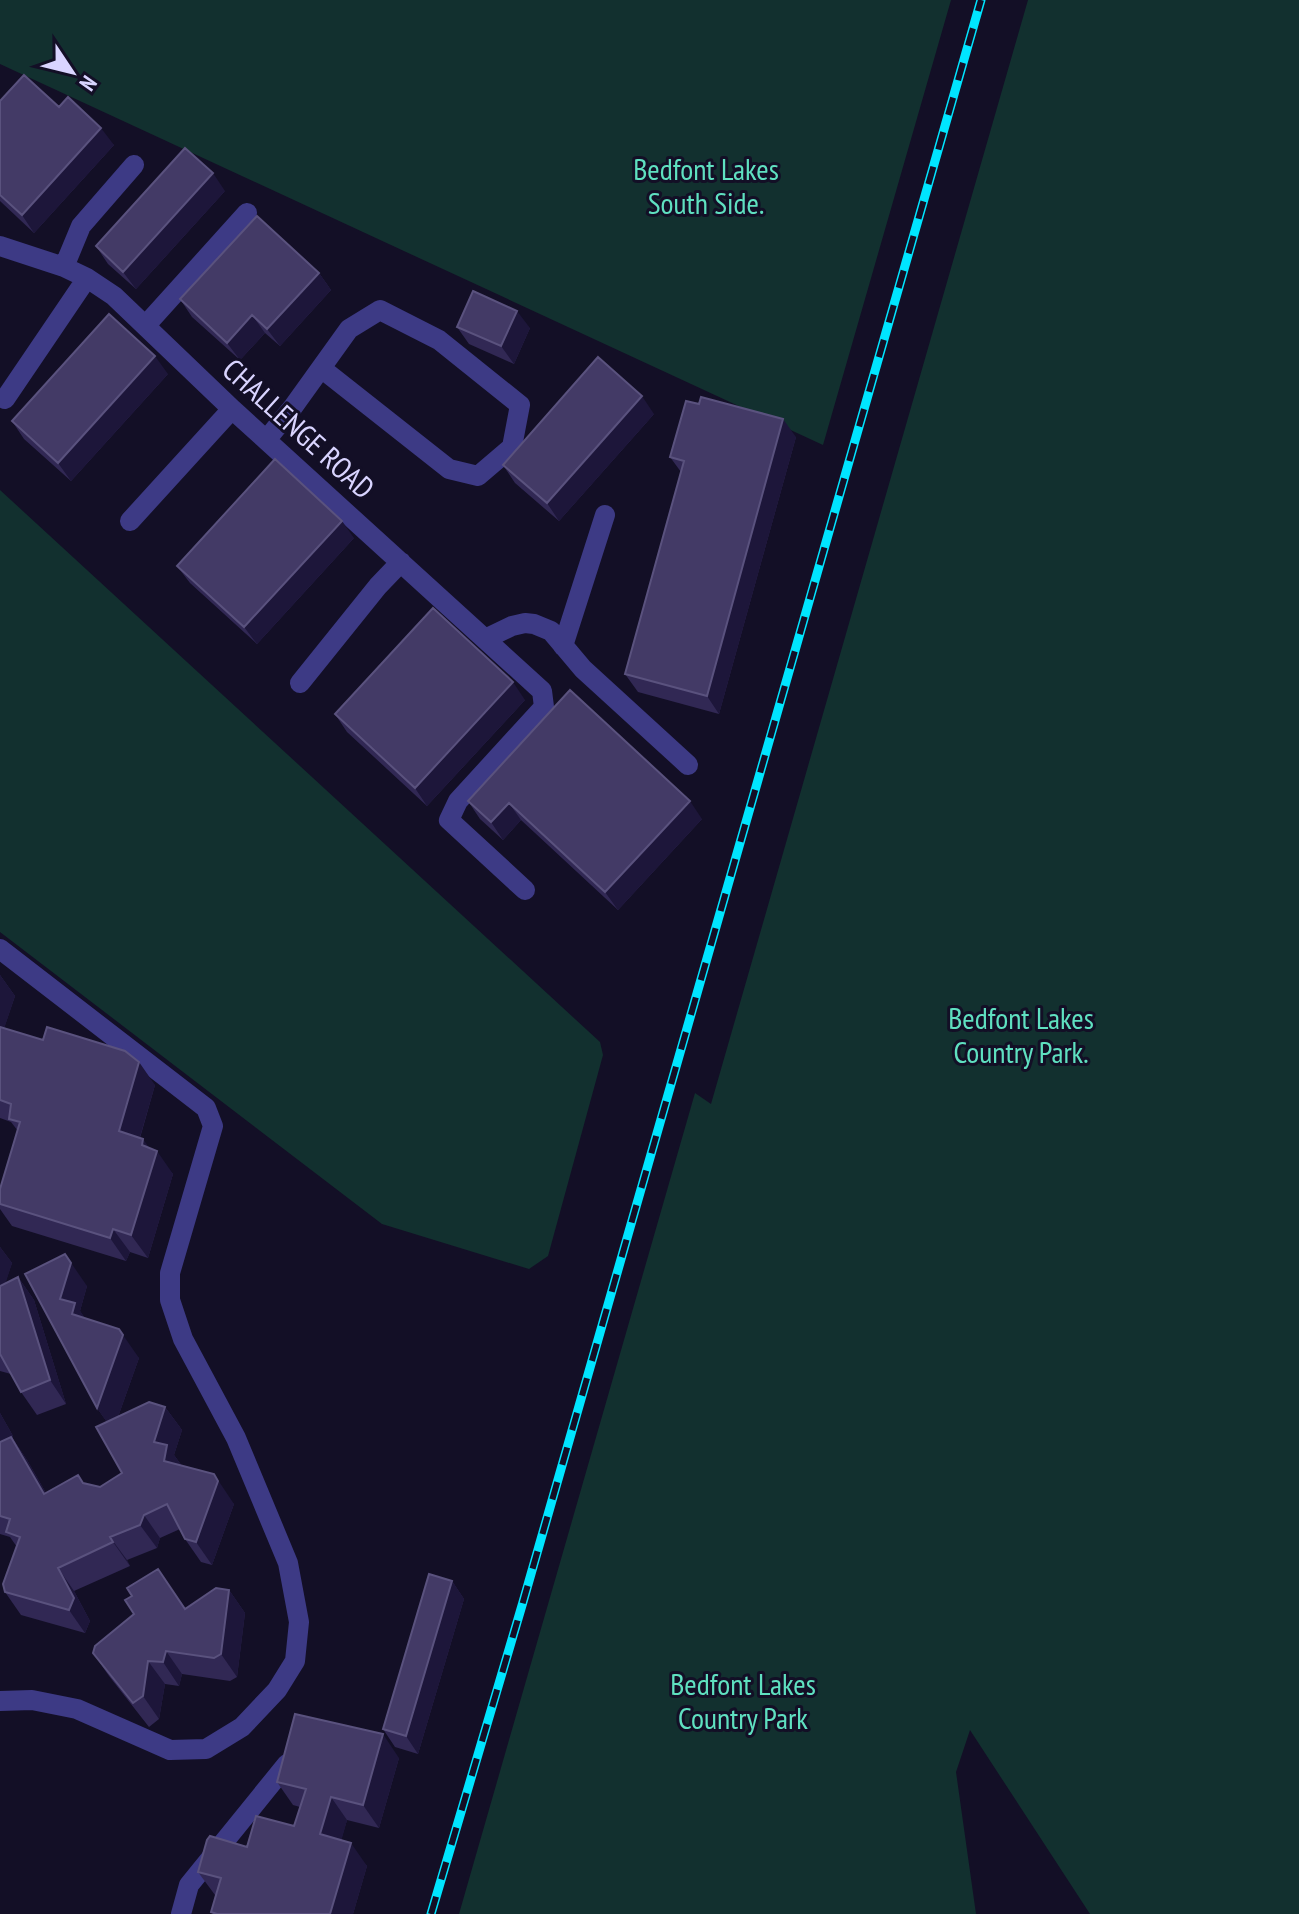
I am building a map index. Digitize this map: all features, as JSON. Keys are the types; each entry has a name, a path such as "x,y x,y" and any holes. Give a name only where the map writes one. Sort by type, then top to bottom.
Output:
{"street":[{"path":"64,267 81,226 134,165"},
{"path":"146,325 247,213"},
{"name":"CHALLENGE ROAD","path":"0,246 64,267 114,296 232,409 542,691 544,707 458,801 449,820 525,890"},
{"path":"5,399 87,278"},
{"path":"267,439 349,329 380,310 439,340 520,405 512,447 478,476 449,469 321,368"},
{"path":"130,521 232,409"},
{"path":"563,646 605,515"},
{"path":"300,683 401,562"},
{"path":"485,639 525,623 551,631 583,669 688,765"},
{"path":"0,949 206,1108 213,1126 170,1273 170,1300 183,1339 236,1438 288,1563 299,1622 295,1661 277,1690 242,1727 206,1749 170,1750 77,1709 32,1700 0,1701"},
{"path":"181,1914 189,1885 287,1764"}],"green space":[{"name":"Bedfont Lakes South Side.","path":"0,0 951,0 823,445 0,64"},
{"name":"Bedfont Lakes Country Park.","path":"1028,0 1299,0 1299,1914 1090,1914 970,1730 956,1772 976,1914 459,1914 695,1093 711,1104"},
{"path":"0,490 600,1042 603,1055 548,1256 529,1269 382,1224 0,932"}],"building":[{"path":"24,75 59,107 68,97 101,128 22,215 0,195 0,101"},
{"path":"185,148 213,173 123,272 96,246"},
{"path":"257,216 319,273 267,329 252,315 227,343 180,299"},
{"path":"473,291 517,311 501,346 457,327"},
{"path":"109,314 155,356 58,463 12,421"},
{"path":"598,357 642,396 547,503 503,465"},
{"path":"701,397 783,419 707,696 625,674 684,461 670,457 686,401 699,404"},
{"path":"275,459 342,521 244,627 177,566"},
{"path":"433,608 513,682 415,788 335,714"},
{"path":"570,690 690,801 605,892 509,803 491,822 468,801"},
{"path":"0,1027 43,1040 47,1027 125,1051 139,1062 119,1131 143,1139 142,1145 157,1151 131,1235 113,1229 110,1238 0,1204 0,1189 20,1122 9,1119 11,1104 0,1100"},
{"path":"65,1254 71,1263 60,1299 75,1303 72,1314 119,1329 123,1335 97,1408 25,1274"},
{"path":"18,1277 50,1380 21,1392 0,1354 0,1286"},
{"path":"149,1402 165,1407 154,1442 167,1445 164,1461 214,1474 218,1481 196,1542 185,1539 167,1504 144,1515 140,1525 110,1537 113,1542 58,1568 74,1598 69,1610 5,1592 3,1584 20,1537 6,1532 10,1519 0,1516 0,1442 11,1437 44,1494 78,1475 83,1483 100,1487 122,1473 96,1427"},
{"path":"158,1569 185,1609 216,1588 229,1590 221,1654 214,1658 166,1651 163,1662 148,1661 143,1696 133,1703 93,1653 95,1646 134,1614 125,1600 132,1596 127,1588"},
{"path":"429,1574 452,1581 406,1736 383,1729"},
{"path":"295,1714 383,1734 363,1805 331,1797 320,1834 351,1843 330,1914 211,1912 221,1878 198,1872 210,1836 247,1847 256,1816 294,1826 306,1789 277,1782"}],"railway":[{"path":"431,1914 981,0"}],"park label":[{"name":"Bedfont Lakes Country Park","path":"743,1700"}]}
